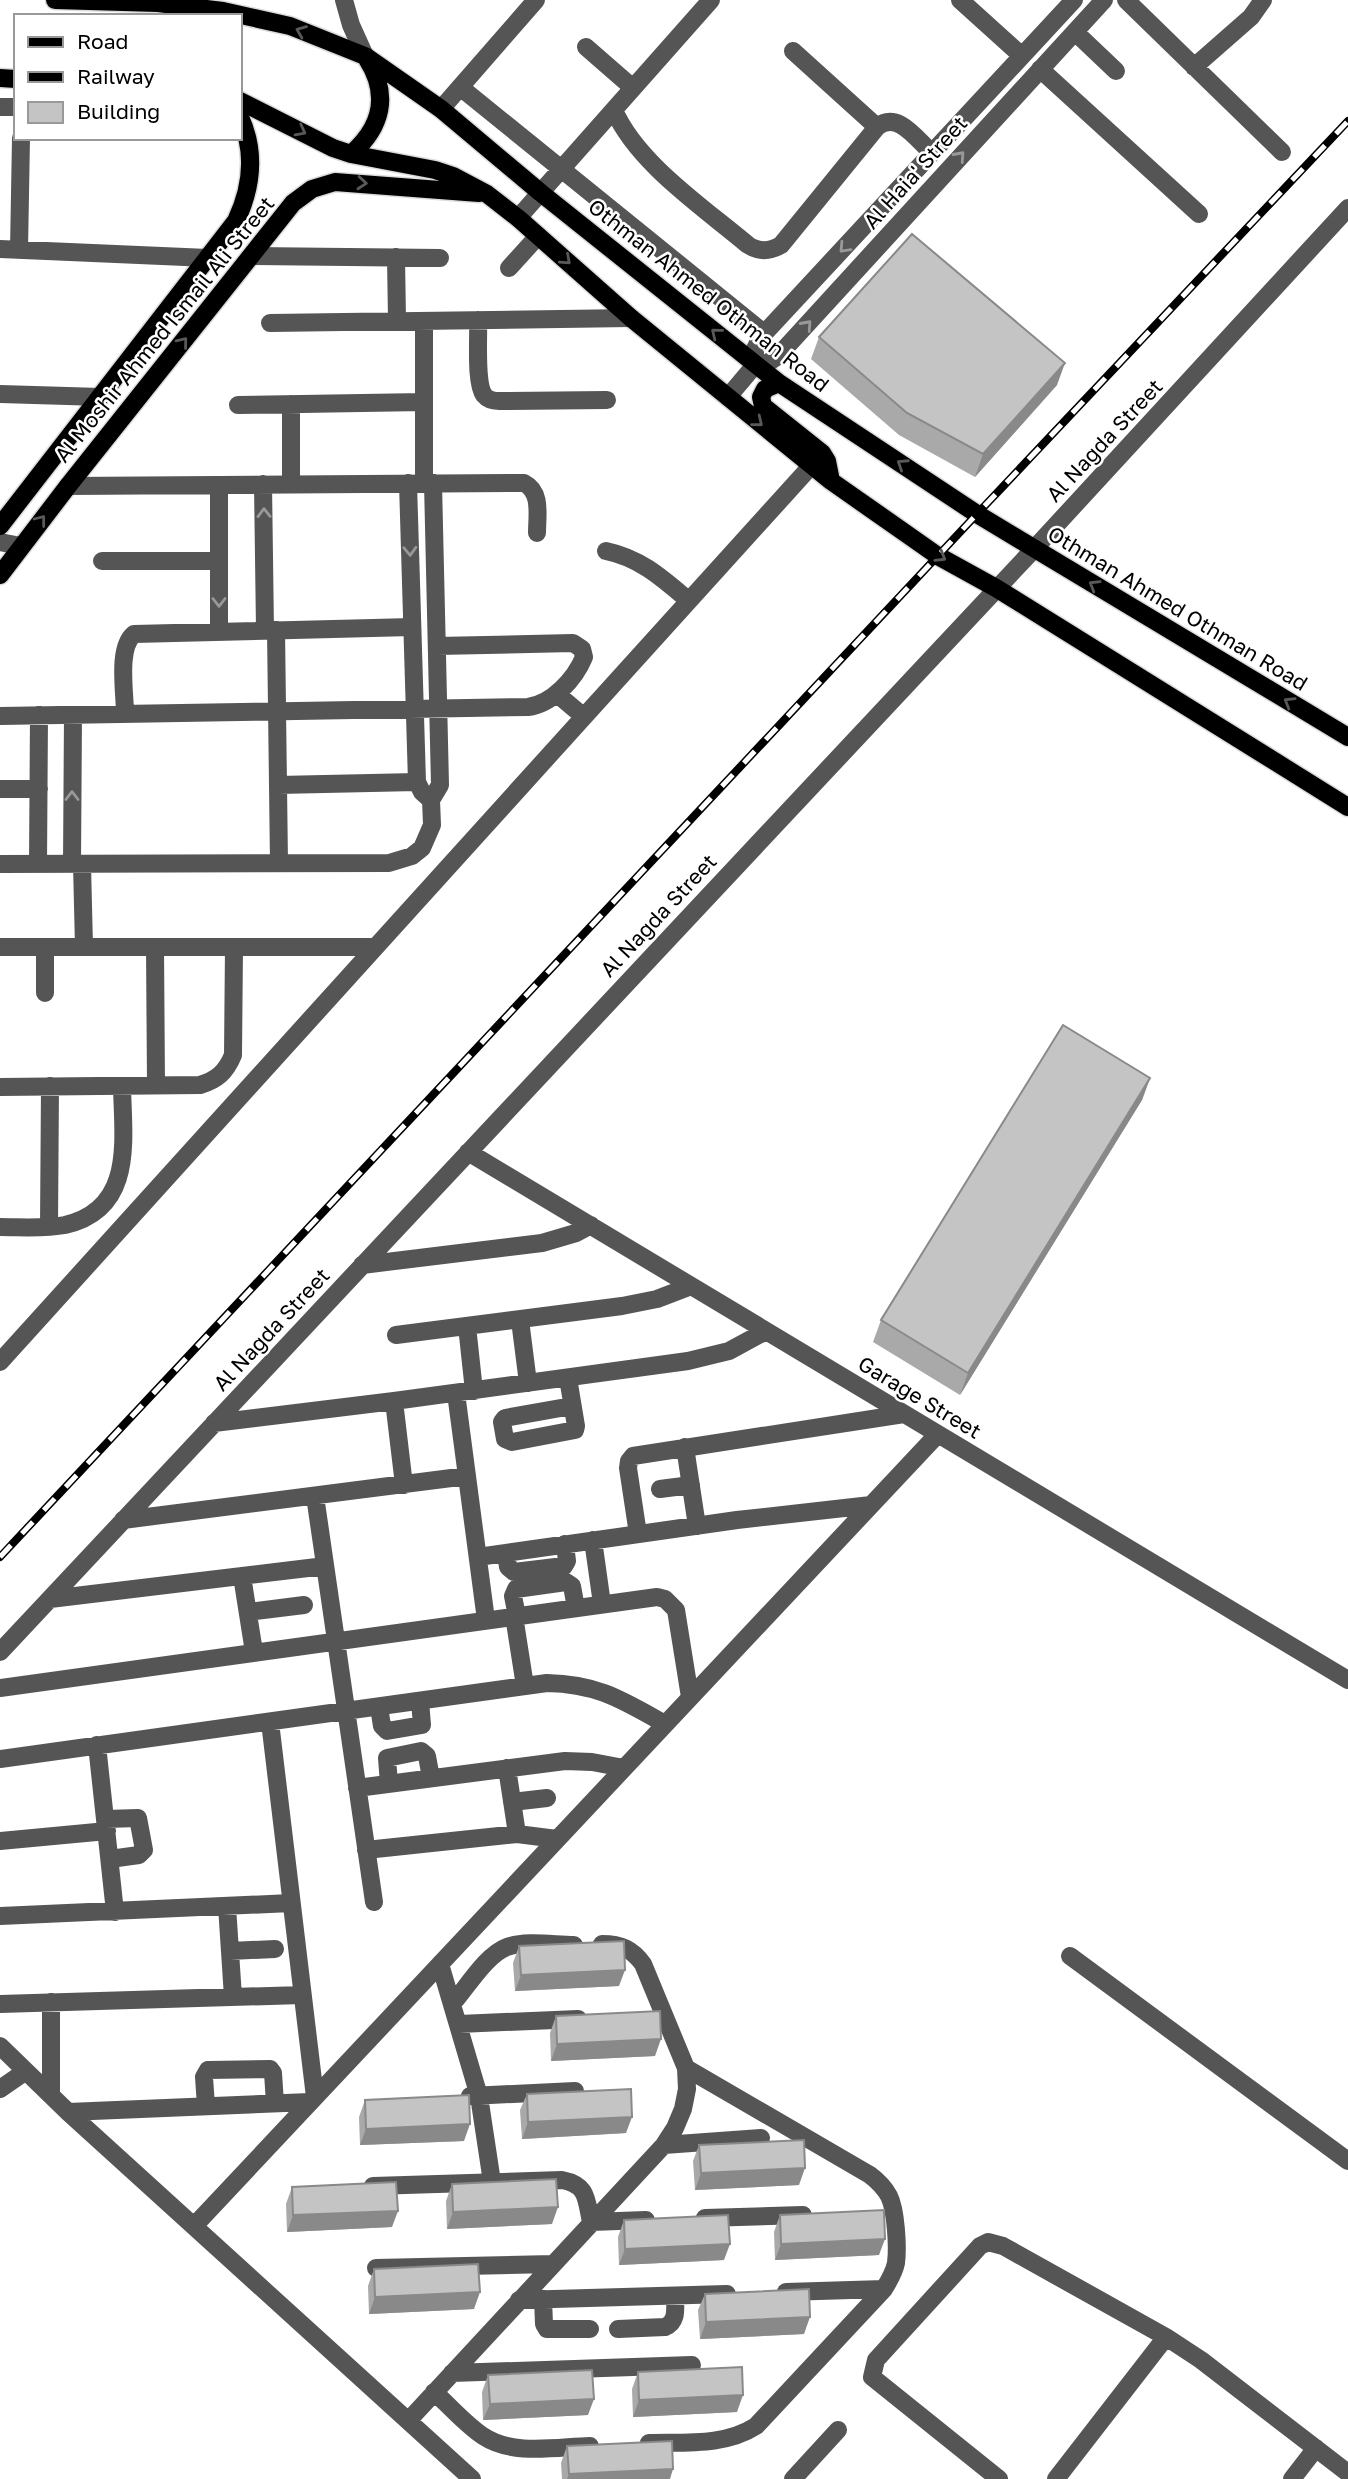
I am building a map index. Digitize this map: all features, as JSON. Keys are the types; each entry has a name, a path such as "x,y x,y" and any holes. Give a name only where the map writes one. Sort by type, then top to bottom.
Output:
{"main road":[{"name":"Othman Ahmed Othman Road","path":"55,0 197,3 241,14"},
{"name":"Othman Ahmed Othman Road","path":"242,14 290,26 365,56 441,109 541,193 779,383 1034,549 1348,737"},
{"path":"351,155 365,142 375,126 380,108 380,90 375,71 365,56"},
{"path":"242,102 351,155 435,170 453,176 486,194 519,218 631,318 831,481 938,556 996,588 1348,807"},
{"name":"Al Moshir Ahmed Ismail Ali Street","path":"0,526 236,221 248,188 250,155 242,123"},
{"name":"Al Moshir Ahmed Ismail Ali Street","path":"0,575 293,203 312,189 347,181 486,194"},
{"path":"779,383 765,389 761,397 763,406 822,453 827,461 831,481"}],"street":[{"path":"344,0 351,25 365,56"},
{"path":"441,109 536,0"},
{"path":"960,0 1022,56"},
{"name":"Al Haia' Street","path":"728,397 755,365 755,349 764,333 1074,0"},
{"name":"Al Haia' Street","path":"755,365 766,364 778,356 1104,0"},
{"path":"1126,0 1282,152"},
{"path":"1194,67 1251,17 1263,0"},
{"path":"519,218 633,88 699,4"},
{"path":"1075,32 1116,71"},
{"path":"586,47 633,88"},
{"path":"793,51 877,127"},
{"path":"1040,69 1199,214"},
{"path":"460,87 764,333"},
{"path":"614,110 628,137 648,160 748,245 761,250 781,245 877,127 887,121 896,122 932,153"},
{"path":"19,250 21,140"},
{"name":"Al Nagda Street","path":"0,1652 1034,549 1348,208"},
{"path":"509,268 538,236"},
{"path":"0,249 208,258"},
{"path":"251,256 440,258"},
{"path":"396,257 397,321"},
{"path":"270,323 631,318"},
{"path":"478,320 480,383 488,398 499,401 607,400"},
{"path":"424,321 422,483 412,627 417,782 422,792 431,800"},
{"path":"0,394 100,397"},
{"path":"238,405 424,402"},
{"path":"291,404 291,484"},
{"path":"0,1362 811,466"},
{"path":"0,864 401,861 422,848 432,825 431,800 440,785 437,646 422,483"},
{"path":"68,486 518,483 529,485 536,494 537,533"},
{"path":"263,484 277,712 279,863"},
{"path":"219,485 219,631"},
{"path":"0,542 21,546"},
{"path":"606,551 648,566 688,600"},
{"path":"102,561 219,561"},
{"path":"125,714 124,652 129,639 141,632 412,627"},
{"path":"0,716 528,707 544,704 557,695 583,660 582,649 576,644 437,646"},
{"path":"557,695 583,716"},
{"path":"38,864 39,715"},
{"path":"73,715 77,864 84,947"},
{"path":"278,785 417,782"},
{"path":"0,789 39,789"},
{"path":"0,947 374,947"},
{"path":"45,947 45,993"},
{"path":"155,947 156,1085"},
{"path":"0,1087 200,1085 220,1075 228,1066 234,1044 234,947"},
{"path":"49,1226 50,1086"},
{"path":"0,1227 49,1226 79,1220 103,1204 119,1179 123,1165 122,1086"},
{"name":"Garage Street","path":"468,1152 1348,1680"},
{"path":"362,1265 542,1244 591,1225"},
{"path":"396,1335 640,1303 691,1286"},
{"path":"520,1320 528,1384"},
{"path":"467,1326 474,1391"},
{"path":"214,1423 528,1384 709,1357 739,1347 766,1331"},
{"path":"568,1378 572,1406"},
{"path":"456,1393 486,1620"},
{"path":"394,1401 404,1485"},
{"path":"638,1534 628,1468 629,1461 640,1454 904,1414"},
{"path":"195,2225 937,1434"},
{"path":"685,1447 697,1526"},
{"path":"123,1520 467,1476"},
{"path":"660,1489 691,1485"},
{"path":"315,1496 374,1902"},
{"path":"478,1557 871,1505"},
{"path":"593,1540 601,1604"},
{"path":"50,1599 325,1566"},
{"path":"242,1576 254,1652"},
{"path":"525,1686 513,1596 516,1589 566,1582 572,1586 576,1608"},
{"path":"0,1688 657,1597 671,1604 676,1611 690,1698"},
{"path":"248,1612 303,1605"},
{"path":"0,1759 525,1686 568,1684 589,1687 610,1693 665,1724"},
{"path":"379,1707 385,1730 420,1726 423,1720 420,1701"},
{"path":"270,1721 313,2100"},
{"path":"97,1745 115,1912"},
{"path":"389,1784 387,1758 421,1751 427,1756 431,1778"},
{"path":"357,1788 565,1761 592,1762 624,1768"},
{"path":"507,1768 517,1834"},
{"path":"512,1802 547,1798"},
{"path":"0,1841 138,1818 144,1850 139,1855 110,1859"},
{"path":"366,1850 517,1834 557,1839"},
{"path":"0,1916 291,1903"},
{"path":"227,1906 233,1997"},
{"path":"408,2421 664,2145 683,2109 687,2088 686,2068 657,2015 643,1964 636,1954 615,1944 515,1945 505,1948 495,1954 453,2003"},
{"path":"230,1951 275,1949"},
{"path":"1070,1956 1348,2161"},
{"path":"440,1964 479,2096 492,2182"},
{"path":"0,2004 302,1995"},
{"path":"51,2002 51,2095"},
{"path":"459,2024 596,2018"},
{"path":"0,2046 68,2112 472,2479"},
{"path":"206,2106 204,2077 208,2070 268,2068 273,2073 275,2103"},
{"path":"434,2392 482,2435 505,2446 517,2448 722,2440 746,2433 757,2426 884,2289 892,2276 896,2261 886,2191 870,2175 686,2068"},
{"path":"0,2089 26,2071"},
{"path":"452,2097 575,2091"},
{"path":"68,2112 313,2100"},
{"path":"664,2145 761,2138"},
{"path":"354,2187 562,2180 580,2186 585,2194 591,2222"},
{"path":"687,2219 825,2214"},
{"path":"591,2222 660,2220"},
{"path":"999,2479 872,2377 876,2360 979,2246 988,2242 1003,2246 1166,2337 1201,2360 1316,2448 1348,2477"},
{"path":"376,2268 553,2264"},
{"path":"773,2293 884,2289"},
{"path":"519,2300 745,2293"},
{"path":"618,2329 671,2325 675,2320 675,2296"},
{"path":"543,2300 544,2323 547,2329 590,2329"},
{"path":"1056,2479 1166,2337"},
{"path":"452,2373 692,2365"},
{"path":"797,2478 838,2430"},
{"path":"1292,2479 1316,2448"}],"building":[{"path":"912,234 1065,363 983,454 907,413 819,337"},
{"path":"1063,1025 1150,1078 968,1373 881,1320"},
{"path":"624,1941 625,1970 521,1975 519,1946"},
{"path":"660,2011 661,2039 557,2044 556,2016"},
{"path":"631,2089 632,2117 528,2122 527,2094"},
{"path":"469,2095 470,2124 366,2129 365,2100"},
{"path":"804,2140 805,2168 701,2173 699,2145"},
{"path":"556,2179 558,2207 453,2212 452,2184"},
{"path":"396,2182 398,2211 293,2215 292,2187"},
{"path":"884,2210 885,2239 781,2244 780,2215"},
{"path":"728,2215 730,2244 625,2249 624,2220"},
{"path":"478,2264 480,2292 375,2297 374,2269"},
{"path":"809,2289 810,2317 706,2322 705,2294"},
{"path":"742,2367 743,2395 639,2400 638,2372"},
{"path":"592,2370 594,2399 490,2404 488,2375"},
{"path":"672,2441 673,2469 569,2474 567,2446"}],"railway":[{"path":"0,1557 1348,121"}]}
